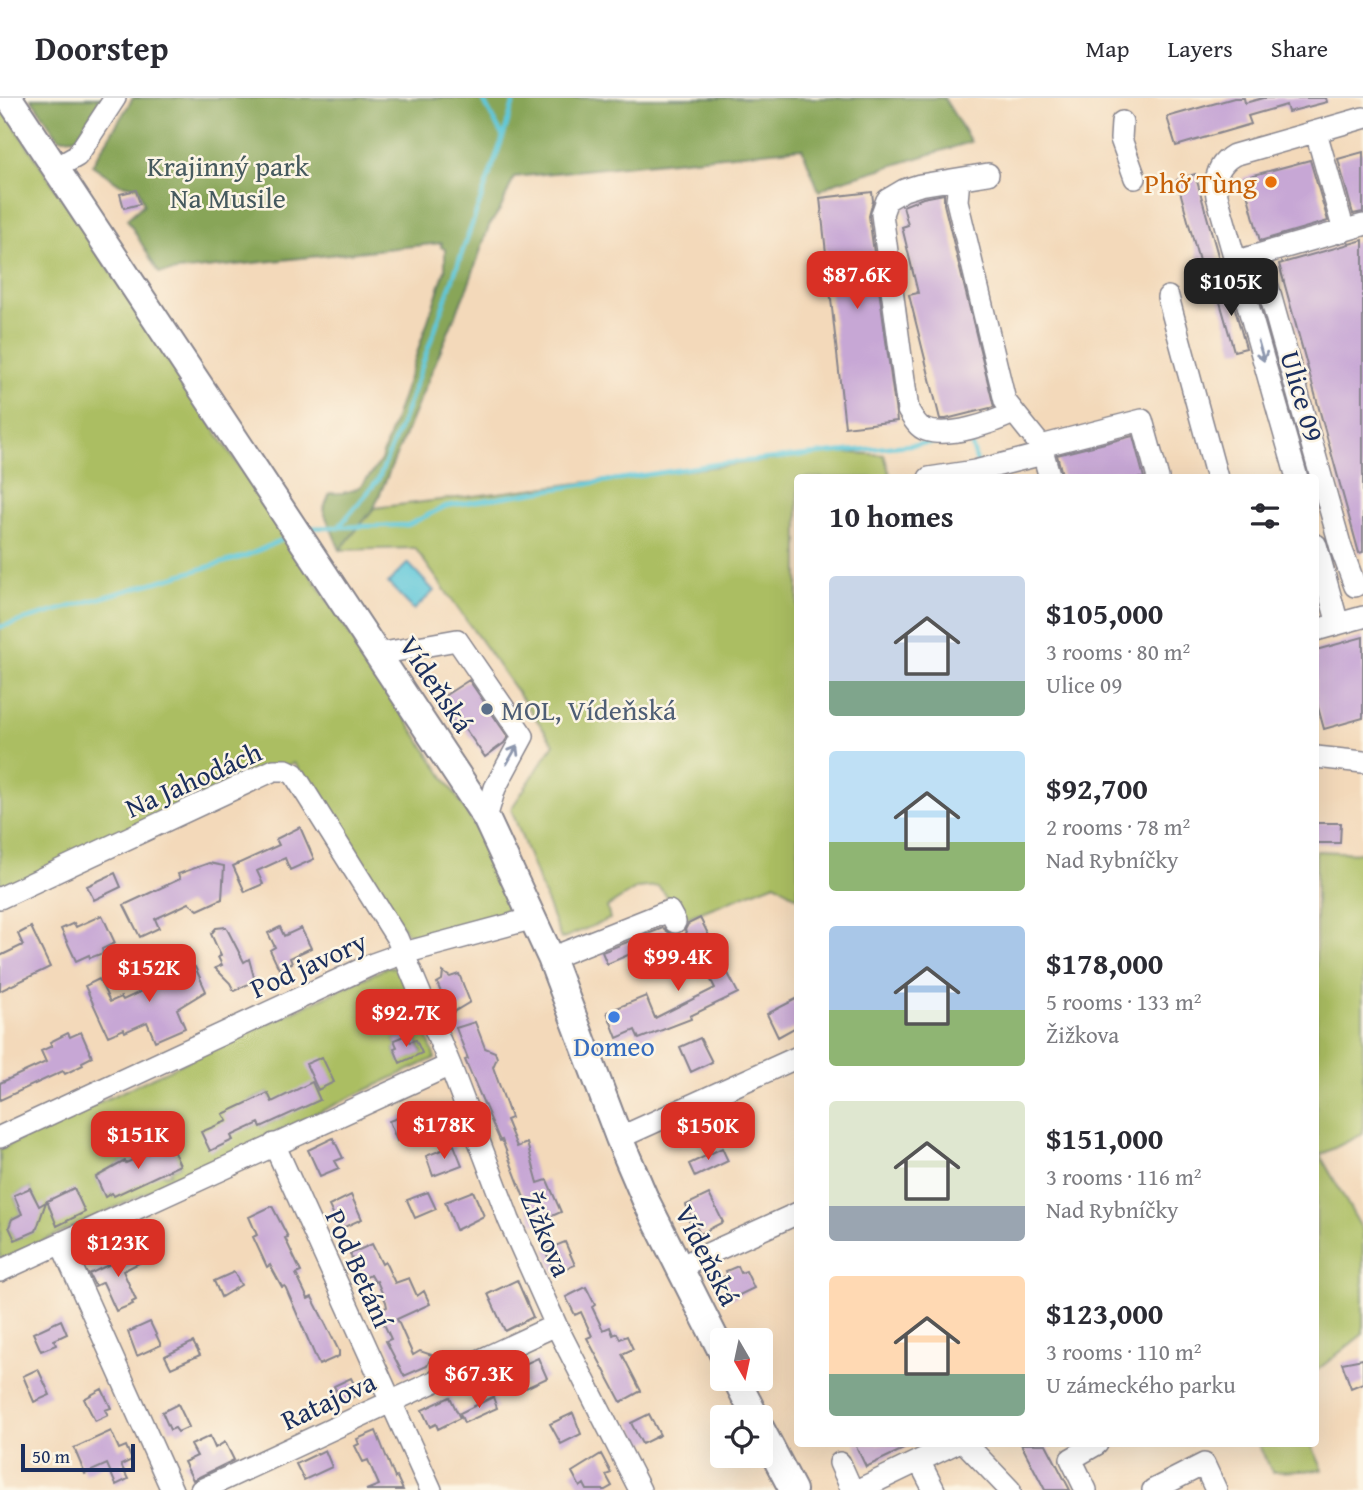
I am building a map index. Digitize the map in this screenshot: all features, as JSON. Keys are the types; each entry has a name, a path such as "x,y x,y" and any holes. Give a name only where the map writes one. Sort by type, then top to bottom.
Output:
{"main road":[{"name":"Vídeňská","path":"9,98 486,818 551,958 619,1139 710,1329"},
{"path":"773,1452 793,1490"}],"street":[{"path":"56,168 77,156 116,98"},
{"path":"1236,261 1353,228 1315,132 1363,118"},
{"path":"1122,122 1121,139 1135,178"},
{"name":"Ulice 09","path":"1296,474 1217,196 1216,180 1223,162 1234,155 1315,132"},
{"path":"988,174 904,190 887,200 882,214 908,410 915,421 925,430 945,431 971,428 1013,413"},
{"path":"959,179 957,201 1005,401 1042,450 1048,474"},
{"name":"Ulice 09","path":"1259,255 1341,548 1359,583"},
{"path":"1168,297 1216,474"},
{"path":"954,474 978,470 1142,420 1157,474"},
{"path":"1319,556 1338,624"},
{"path":"1332,601 1359,583"},
{"path":"1319,629 1363,617"},
{"path":"378,653 457,640 523,736 495,788 486,818"},
{"path":"1319,757 1363,762"},
{"name":"Na Jahodách","path":"0,898 274,770 286,770 294,774 391,925 404,953"},
{"path":"551,958 670,911 675,922"},
{"name":"Pod javory","path":"0,1138 373,964 534,918"},
{"name":"Žižkova","path":"404,953 509,1220 556,1325 640,1490"},
{"path":"0,1271 450,1065"},
{"path":"619,1139 794,1065"},
{"name":"Pod Betání","path":"274,1144 431,1490"},
{"path":"679,1268 794,1215"},
{"path":"61,1243 172,1490"},
{"name":"Ratajova","path":"201,1490 556,1325"},
{"path":"858,1490 948,1447"},
{"path":"969,1447 1010,1490"},
{"path":"1086,1490 1071,1458 1091,1447"},
{"path":"919,1461 934,1490"},
{"path":"840,1463 852,1490"},
{"path":"1153,1490 1204,1464 1216,1490"}],"green space":[{"name":"Krajinný park Na Musile","path":"31,98 102,98 77,138 59,138"},
{"name":"Krajinný park Na Musile","path":"133,98 944,98 971,142 834,183 819,191 802,148 514,177 501,208 489,226 470,281 374,508 340,550 323,510 330,493 348,492 361,486 381,460 445,270 445,249 441,247 442,243 159,273 127,219 144,204 138,187 120,184 92,165"},
{"path":"0,104 459,800 490,851 509,899 507,907 499,917 422,940 406,932 294,763 0,889"},
{"path":"836,452 884,455 890,474 794,474 794,895 775,883 686,918 658,886 637,888 607,907 610,919 561,939 511,809 554,744 415,548 340,550 374,508"},
{"path":"1319,851 1363,853 1363,1134 1320,1155 1363,1231 1363,1334 1319,1369"},
{"path":"388,967 399,968 405,977 435,1058 0,1261 0,1149","holes":["413,1032 422,1052 400,1062 394,1049 397,1047 394,1040","268,1093 272,1102 285,1116 261,1127 259,1123 248,1128 249,1101","170,1144 180,1165 165,1175 147,1154","125,1161 130,1171 114,1196 112,1193 105,1196 96,1177","30,1188 37,1202 36,1230 15,1240 9,1227 12,1219 22,1214 15,1198 17,1194"]},
{"path":"1260,1447 1312,1447 1323,1470 1272,1472"}],"water":[{"path":"408,563 434,591 414,610 388,583"}],"building":[{"path":"1234,98 1244,98 1245,103 1263,98 1326,98 1327,102 1288,112 1286,105 1248,116 1251,124 1176,146 1167,117"},
{"path":"1363,152 1363,212 1353,214 1338,159"},
{"path":"1310,160 1328,221 1260,241 1243,178"},
{"path":"1195,174 1221,266 1202,272 1177,180"},
{"path":"136,190 140,204 124,208 120,194"},
{"path":"872,192 873,201 869,216 897,421 845,427 820,198"},
{"path":"944,194 944,204 994,407 940,419 909,295 918,293 902,227 908,225 903,206"},
{"path":"1363,240 1363,552 1359,553 1279,264"},
{"path":"1228,284 1246,348 1234,351 1216,288"},
{"path":"1133,436 1143,474 1062,474 1057,455"},
{"path":"1363,637 1363,718 1324,729 1319,711 1319,649"},
{"path":"469,680 508,737 485,757 459,720 453,724 438,700"},
{"path":"1319,823 1341,823 1340,843 1319,843"},
{"path":"300,827 314,859 290,870 285,858 257,871 263,884 245,892 233,866 279,845 276,839"},
{"path":"209,863 224,866 222,899 198,910 189,903 155,919 159,928 140,937 124,905 180,879 178,874"},
{"path":"115,873 121,887 94,900 87,886"},
{"path":"102,915 115,943 102,949 103,953 76,961 61,929 74,923 76,927"},
{"path":"700,918 738,993 690,1016 691,1019 639,1039 635,1030 617,1038 607,1012 646,996 655,1018 715,988 685,930 688,924"},
{"path":"31,927 50,967 0,991 0,956 23,945 18,934"},
{"path":"226,927 244,962 249,959 255,981 234,991 215,968 222,965 218,957 221,956 211,934 216,928"},
{"path":"280,927 284,936 301,928 311,948 290,958 292,963 279,969 270,950 275,947 268,933"},
{"path":"663,928 673,936 607,964 602,952"},
{"path":"195,967 206,991 177,1009 185,1028 155,1041 147,1022 108,1036 85,986 99,979 110,1002 121,997 123,1000 155,985 152,977 166,970 168,975"},
{"path":"443,972 450,977 459,974 470,1002 450,1014 437,983 442,980"},
{"path":"794,1000 794,1028 778,1037 767,1014"},
{"path":"475,1022 485,1048 495,1052 497,1058 493,1067 511,1118 506,1120 517,1147 527,1143 538,1183 547,1180 561,1212 534,1224 502,1140 500,1141 465,1060 468,1059 456,1028"},
{"path":"81,1032 92,1057 82,1062 83,1065 65,1074 63,1071 0,1100 0,1083 46,1062 41,1051 52,1046 50,1042 68,1033 70,1037"},
{"path":"406,1035 409,1042 416,1040 422,1053 400,1063 394,1040"},
{"path":"700,1038 712,1062 691,1072 680,1047"},
{"path":"322,1057 334,1082 318,1090 306,1064"},
{"path":"312,1082 320,1100 261,1127 259,1123 231,1136 233,1140 210,1151 201,1132 227,1121 223,1114 268,1093 272,1102"},
{"path":"405,1115 413,1136 397,1141 389,1121"},
{"path":"333,1138 343,1158 335,1161 339,1168 320,1176 308,1150"},
{"path":"170,1144 180,1165 114,1196 112,1193 105,1197 96,1177 125,1161 126,1163"},
{"path":"454,1145 462,1165 433,1176 426,1156"},
{"path":"722,1148 728,1161 695,1177 689,1164"},
{"path":"30,1188 39,1206 46,1202 36,1231 15,1240 9,1227 12,1219 22,1214 14,1195"},
{"path":"74,1188 85,1212 57,1226 47,1201"},
{"path":"473,1191 484,1216 456,1230 445,1202"},
{"path":"428,1192 436,1209 415,1218 407,1200"},
{"path":"709,1194 723,1222 700,1234 695,1224 689,1221 691,1216 686,1205"},
{"path":"351,1195 362,1219 340,1229 329,1206"},
{"path":"272,1206 288,1237 285,1238 301,1272 296,1274 308,1299 312,1297 339,1351 339,1356 319,1365 285,1286 282,1287 270,1265 267,1267 253,1237 257,1235 249,1217"},
{"path":"565,1242 575,1265 555,1273 545,1250"},
{"path":"372,1244 395,1283 409,1278 417,1296 424,1291 430,1304 397,1319 413,1355 420,1351 432,1355 427,1366 404,1376 386,1341 391,1339 378,1311 387,1307 377,1281 375,1282 371,1275 361,1279 350,1254"},
{"path":"134,1248 141,1262 123,1271 136,1300 116,1311 103,1282 95,1286 89,1274 119,1260 117,1255"},
{"path":"738,1266 741,1273 746,1271 754,1288 731,1299 724,1296 726,1288 721,1278 728,1275 726,1271"},
{"path":"234,1272 241,1285 221,1297 214,1281"},
{"path":"517,1280 533,1317 505,1331 488,1294"},
{"path":"586,1287 603,1330 610,1327 613,1335 617,1333 620,1339 627,1336 633,1349 622,1354 641,1391 621,1402 587,1338 592,1336 581,1312 575,1315 566,1297"},
{"path":"61,1320 67,1334 54,1340 56,1345 41,1351 33,1333"},
{"path":"150,1322 161,1345 137,1356 128,1332"},
{"path":"193,1342 200,1355 171,1368 165,1356"},
{"path":"538,1358 547,1378 526,1388 522,1380 515,1384 509,1371"},
{"path":"1363,1359 1363,1383 1351,1388 1342,1363"},
{"path":"38,1369 50,1395 34,1402 23,1376"},
{"path":"351,1378 359,1394 342,1403 334,1386"},
{"path":"102,1389 111,1408 105,1410 108,1415 95,1421 84,1399"},
{"path":"450,1397 460,1418 438,1429 436,1424 430,1427 422,1410"},
{"path":"493,1397 497,1408 464,1423 460,1413"},
{"path":"178,1404 189,1427 178,1432 175,1428 170,1430 162,1412"},
{"path":"573,1413 581,1434 561,1444 550,1424"},
{"path":"649,1414 660,1435 642,1444 631,1423"},
{"path":"111,1431 119,1449 126,1446 132,1460 121,1465 128,1479 116,1485 107,1464 85,1474 74,1448"},
{"path":"376,1431 395,1478 397,1477 403,1490 366,1490 379,1485 368,1460 363,1462 355,1446 359,1444 357,1439"},
{"path":"210,1436 215,1448 225,1442 234,1460 193,1480 184,1462 197,1456 191,1445"},
{"path":"856,1447 908,1447 866,1467"},
{"path":"1023,1447 1048,1447 1070,1490 1045,1490"},
{"path":"325,1450 332,1467 304,1480 296,1464"},
{"path":"601,1454 611,1473 606,1475 612,1486 605,1490 587,1490 584,1484 580,1487 572,1472"}],"waterway":[{"path":"338,528 378,480 402,422 503,137 482,98"},
{"path":"503,137 515,98"},
{"path":"966,439 970,439 977,463"},
{"path":"307,528 408,525 446,506 716,464 940,442"},
{"path":"0,627 246,556 286,538"}],"place":[{"name":"Phở Tùng","path":"1271,182"},
{"name":"MOL, Vídeňská","path":"487,709"},
{"name":"Domeo","path":"614,1017"}]}
